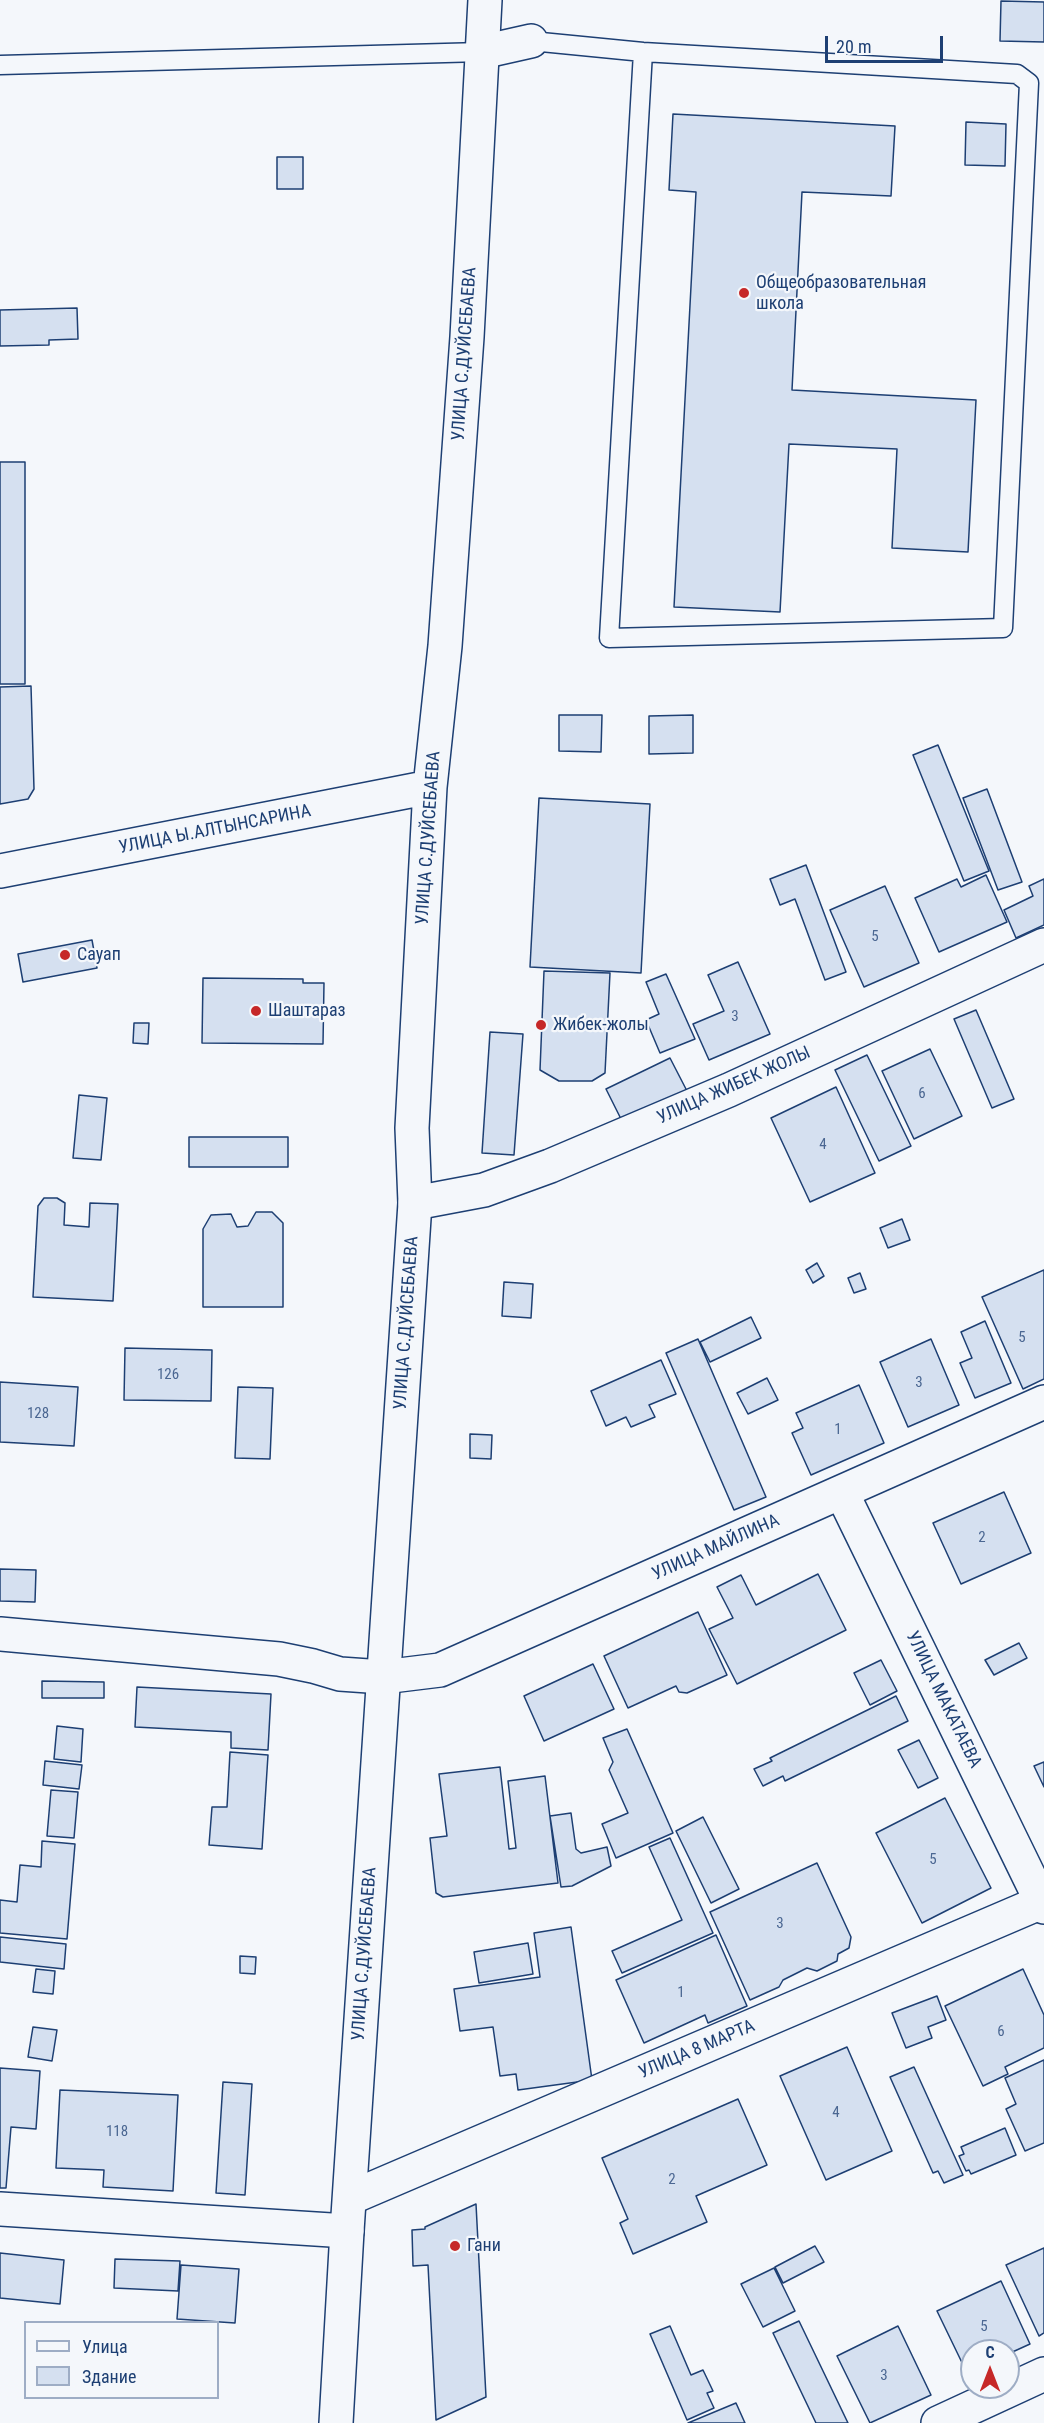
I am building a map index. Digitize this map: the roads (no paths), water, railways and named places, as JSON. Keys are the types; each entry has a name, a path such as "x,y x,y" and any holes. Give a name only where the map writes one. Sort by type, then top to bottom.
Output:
{"street":[{"name":"УЛИЦА С.ДУЙСЕБАЕВА","path":"336,2423 346,2231 350,2199 415,1203 412,1128 430,788 445,646 466,348 485,0"},
{"path":"482,52 531,41"},
{"name":"УЛИЦА Ы.АЛТЫНСАРИНА","path":"0,871 430,788"},
{"name":"УЛИЦА ЖИБЕК ЖОЛЫ","path":"415,1203 484,1190 550,1166 729,1090 1044,945"},
{"name":"УЛИЦА МАЙЛИНА","path":"383,1677 440,1670 1044,1402"},
{"name":"УЛИЦА МАКАТАЕВА","path":"842,1493 1043,1903"},
{"path":"0,1634 279,1659 340,1674 383,1677"},
{"name":"УЛИЦА 8 МАРТА","path":"350,2199 1043,1903"},
{"path":"0,2209 346,2231"},
{"path":"938,2423 1044,2374"}],"lane":[{"path":"531,41 643,52 1017,74 1029,83 1003,628 609,639 643,52"},
{"path":"0,65 482,52"}],"place":[{"name":"Общеобразовательная школа","path":"744,293"},
{"name":"Сауап","path":"65,955"},
{"name":"Шаштараз","path":"256,1011"},
{"name":"Жибек-жолы","path":"541,1025"},
{"name":"Гани","path":"455,2246"}]}
